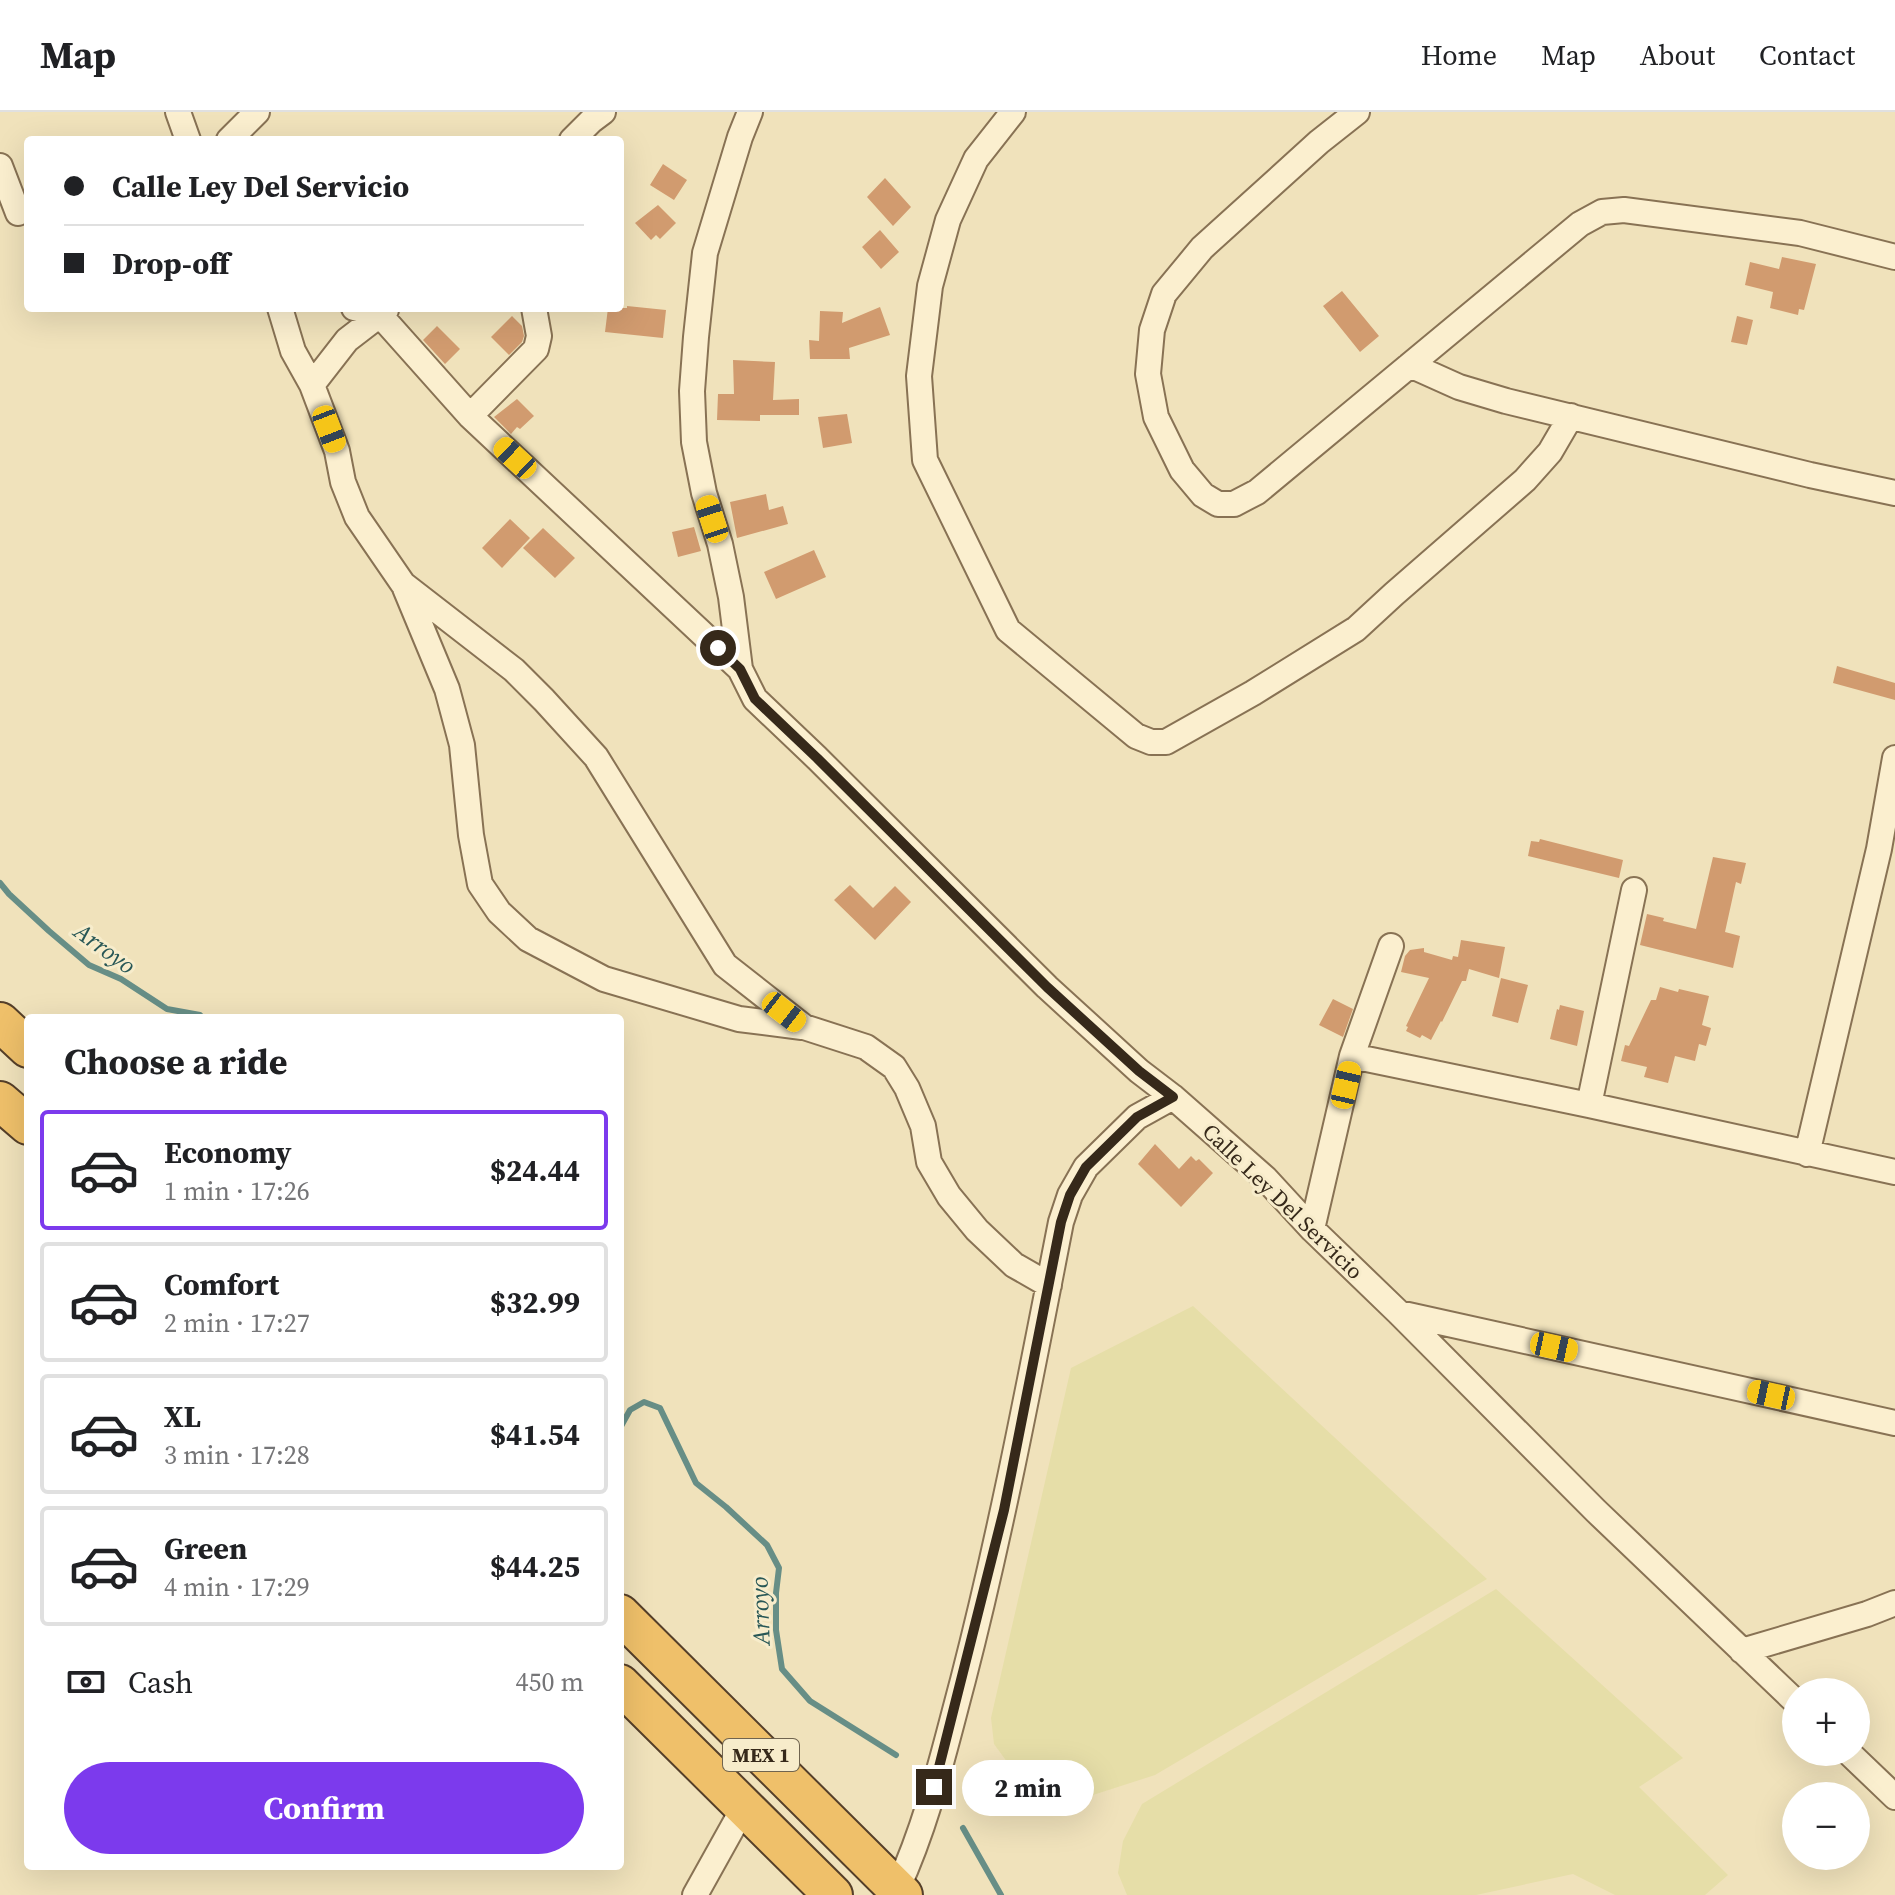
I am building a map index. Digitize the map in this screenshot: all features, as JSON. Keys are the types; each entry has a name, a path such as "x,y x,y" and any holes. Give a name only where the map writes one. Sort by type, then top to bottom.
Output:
{"highway":[{"path":"0,1022 24,1044"},
{"path":"0,1101 24,1122"},
{"name":"MEX 1","path":"624,1618 900,1892"},
{"name":"MEX 1","path":"624,1688 833,1895"}],"street":[{"path":"178,112 187,136"},
{"path":"233,136 257,112"},
{"path":"576,136 603,112"},
{"path":"740,669 731,597 694,442 692,391 705,253 750,112"},
{"path":"1013,112 976,159 948,220 930,286 919,376 925,460 1008,630 1136,736 1151,742 1166,742 1356,629 1525,480 1550,452 1571,416"},
{"path":"1357,112 1319,142 1202,248 1164,294 1152,330 1148,374 1156,417 1182,470 1203,495 1218,504 1234,504 1257,492 1580,224 1602,212 1624,210 1800,233 1895,257"},
{"path":"0,166 15,210"},
{"path":"281,312 293,351 312,385 337,451 343,482 357,517 403,584 447,689 462,745 471,835 480,884 499,912 528,939 604,979 739,1019 804,1027 866,1047 894,1067 907,1088 923,1126 929,1162 949,1196 977,1230 1014,1265 1049,1285"},
{"path":"312,385 347,340 384,312"},
{"name":"Calle Ley Del Servicio","path":"384,312 470,416 740,669 755,699 1047,987 1139,1071 1265,1178 1312,1229 1596,1511 1782,1689"},
{"path":"470,416 536,349 539,336 535,312"},
{"path":"1410,365 1459,387 1506,401 1895,493"},
{"path":"403,584 514,670 596,757 725,965 804,1027"},
{"path":"1807,1154 1879,849 1895,758"},
{"path":"1589,1105 1634,890"},
{"path":"1312,1229 1352,1056 1391,946"},
{"path":"1352,1056 1895,1172"},
{"path":"900,1892 928,1811 1004,1510 1061,1222 1070,1195 1086,1167 1137,1117 1173,1097"},
{"path":"1399,1313 1895,1423"},
{"path":"1742,1651 1895,1603"},
{"path":"1863,1766 1895,1797"},
{"path":"695,1895 744,1807"}],"shaded area":[{"path":"1193,1306 1487,1579 1155,1775 1093,1795 1050,1793 1013,1770 994,1744 991,1718 1071,1368"},
{"path":"1496,1589 1683,1758 1639,1787 1728,1875 1705,1895 1615,1895 1573,1874 1476,1895 1127,1895 1118,1873 1123,1841 1142,1804"}],"building":[{"path":"663,164 687,180 674,200 650,185"},
{"path":"885,178 911,207 893,226 867,197"},
{"path":"658,205 676,223 660,239 656,235 651,240 635,223"},
{"path":"880,230 899,252 881,269 862,247"},
{"path":"1782,257 1816,264 1804,310 1799,309 1798,315 1770,308 1773,292 1745,285 1750,262 1779,269"},
{"path":"1342,291 1379,336 1360,352 1323,306"},
{"path":"880,307 890,335 849,348 850,359 810,359 809,340 819,341 820,311 843,312 842,323"},
{"path":"627,308 666,310 663,338 605,332 608,312 624,312"},
{"path":"512,316 522,326 524,336 509,355 491,337"},
{"path":"1737,316 1753,320 1747,345 1731,342"},
{"path":"437,326 460,349 445,364 423,340"},
{"path":"733,360 775,362 773,400 799,399 799,415 760,415 760,421 717,420 718,394 734,394"},
{"path":"517,399 534,416 511,434 494,417"},
{"path":"847,414 852,443 823,448 818,417"},
{"path":"766,494 769,510 783,506 788,524 737,538 730,502"},
{"path":"510,519 530,538 502,568 482,548"},
{"path":"694,527 701,551 678,557 672,532"},
{"path":"543,528 575,558 555,578 523,548"},
{"path":"814,550 826,577 776,599 764,572"},
{"path":"1837,666 1895,683 1895,700 1833,683"},
{"path":"1540,839 1623,860 1619,878 1528,856 1531,841 1539,842"},
{"path":"1713,857 1746,863 1741,884 1736,882 1725,932 1740,936 1733,968 1640,945 1647,914 1696,929"},
{"path":"850,885 873,908 895,886 911,902 875,940 834,900"},
{"path":"1461,940 1505,947 1499,978 1469,969 1466,981 1462,981 1431,1040 1406,1031 1429,978 1401,972 1405,956 1410,950 1424,948 1424,952 1452,960 1453,956 1458,957"},
{"path":"1501,978 1528,985 1518,1023 1492,1016"},
{"path":"1660,987 1709,996 1702,1025 1711,1028 1706,1046 1699,1044 1695,1061 1675,1056 1668,1083 1644,1077 1647,1067 1621,1061 1625,1045 1629,1046 1651,1000 1656,1000"},
{"path":"1333,999 1353,1009 1343,1037 1319,1025"},
{"path":"1560,1005 1584,1011 1577,1046 1550,1039"},
{"path":"1155,1144 1179,1169 1191,1156 1196,1161 1199,1159 1213,1173 1181,1207 1138,1164"}],"waterway":[{"name":"Arroyo","path":"0,883 89,965 121,979 167,1009 194,1014"},
{"name":"Arroyo","path":"624,1421 630,1410 644,1402 660,1408 696,1483 767,1545 779,1568 776,1630 782,1669 810,1701 896,1755"},
{"name":"Arroyo","path":"963,1828 1001,1895"}],"route":[{"path":"718,648 740,669 755,699 1047,987 1139,1071 1173,1097 1137,1117 1108,1144 1086,1167 1070,1195 1061,1222 1004,1510 934,1787"}]}
